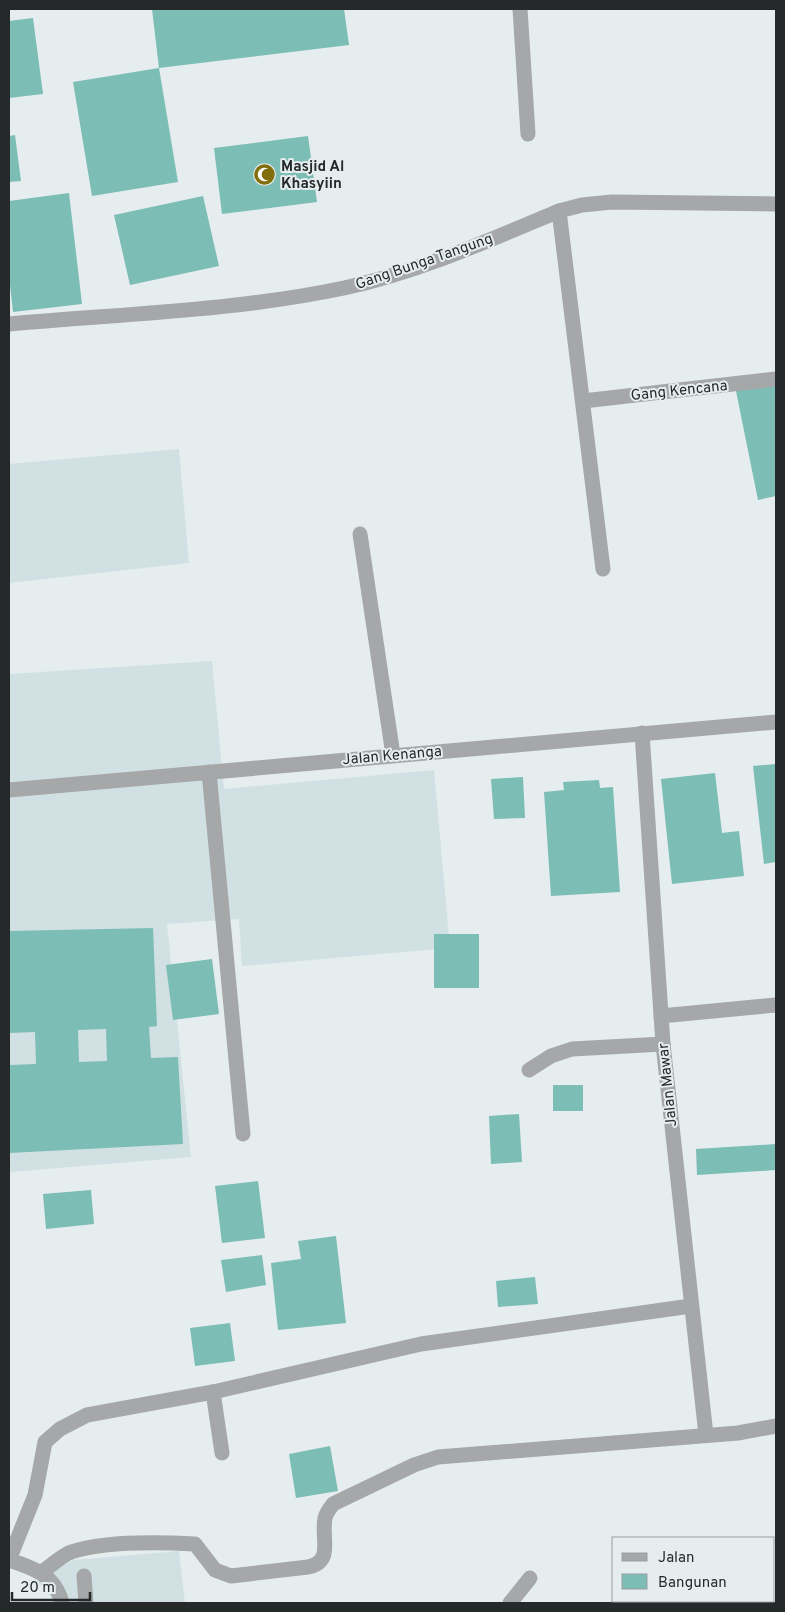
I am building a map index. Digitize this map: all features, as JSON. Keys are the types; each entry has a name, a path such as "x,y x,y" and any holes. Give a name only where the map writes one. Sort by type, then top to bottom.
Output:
{"street":[{"path":"520,9 528,134"},
{"name":"Gang Bunga Tangung","path":"9,324 264,302 346,288 452,254 559,211 582,205 612,202 776,204"},
{"path":"559,211 603,569"},
{"name":"Gang Kencana","path":"583,401 776,379"},
{"path":"360,534 393,755"},
{"name":"Jalan Kenanga","path":"9,790 776,722"},
{"name":"Jalan Mawar","path":"642,733 663,1044 706,1435"},
{"path":"209,772 243,1134"},
{"path":"661,1016 776,1006"},
{"path":"529,1070 551,1056 572,1048 663,1044"},
{"path":"62,1603 60,1594 42,1572 9,1560 35,1495 45,1442 60,1429 87,1415 213,1392 421,1344 691,1306"},
{"path":"213,1392 222,1453"},
{"path":"42,1572 70,1552 121,1544 169,1543 195,1544 215,1570 231,1576 308,1567 318,1565 324,1558 325,1515 332,1504 414,1465 438,1457 738,1433 776,1426"},
{"path":"84,1576 86,1603"},
{"path":"510,1603 530,1578"}],"shaded area":[{"path":"179,449 189,563 9,583 9,464"},
{"path":"212,661 224,789 434,770 450,948 242,966 239,919 167,924 191,1157 9,1172 9,674"},
{"path":"179,1551 185,1603 55,1603 44,1588 34,1581 74,1560"}],"building":[{"path":"152,9 344,9 349,45 159,68"},
{"path":"33,18 43,94 9,98 9,21"},
{"path":"159,68 178,182 92,196 73,82"},
{"path":"15,135 21,181 9,182 9,136"},
{"name":"Masjid Al Khasyiin","path":"308,136 317,202 222,214 214,148"},
{"path":"69,193 82,304 13,312 9,276 9,201"},
{"path":"203,196 219,266 130,285 114,215"},
{"path":"776,382 776,496 758,500 736,391"},
{"path":"776,764 776,862 764,864 753,766"},
{"path":"715,773 722,833 739,831 744,876 672,884 661,779"},
{"path":"523,777 525,818 494,819 491,779"},
{"path":"599,780 600,788 613,787 620,892 551,896 544,792 564,790 563,782"},
{"path":"153,928 157,1026 149,1027 151,1058 178,1057 183,1144 9,1153 9,1065 36,1064 35,1032 9,1033 9,931","holes":["106,1029 107,1061 79,1062 78,1030"]},
{"path":"434,934 479,934 479,988 434,988"},
{"path":"212,959 219,1014 173,1020 166,965"},
{"path":"553,1085 583,1085 583,1111 553,1111"},
{"path":"519,1114 522,1162 491,1164 489,1116"},
{"path":"776,1144 776,1170 697,1175 696,1149"},
{"path":"258,1181 265,1238 222,1243 215,1186"},
{"path":"91,1190 94,1224 46,1229 43,1194"},
{"path":"336,1236 346,1323 278,1330 271,1263 301,1259 298,1241"},
{"path":"262,1255 266,1285 226,1292 221,1260"},
{"path":"535,1277 538,1304 498,1307 496,1281"},
{"path":"230,1323 235,1361 195,1366 190,1328"},
{"path":"330,1446 338,1491 296,1498 289,1454"}],"place":[{"name":"Masjid Al Khasyiin","path":"265,175"}]}
